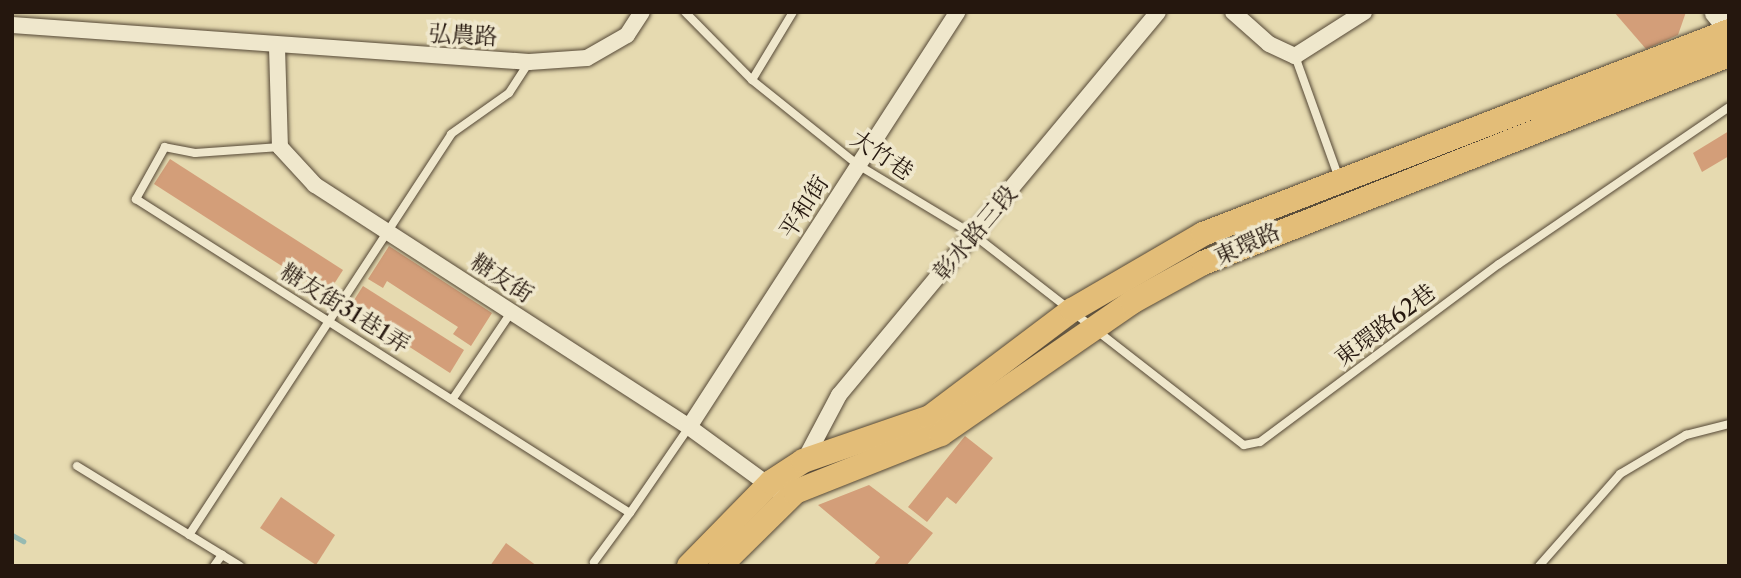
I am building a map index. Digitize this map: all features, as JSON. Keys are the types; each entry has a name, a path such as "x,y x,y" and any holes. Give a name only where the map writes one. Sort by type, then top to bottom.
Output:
{"main road":[{"path":"1716,12 1729,30"},
{"name":"東環路","path":"803,461 930,417 1072,310 1203,234 1339,178 1729,30"},
{"name":"東環路","path":"784,492 941,434 1097,326 1191,270 1284,227 1729,55"},
{"name":"彰水路三段","path":"692,563 784,492 803,461"},
{"path":"720,566 784,492"}],"street":[{"name":"弘農路","path":"12,24 277,47 529,62 587,58 627,35 642,12"},
{"name":"平和街","path":"689,427 957,12"},
{"name":"彰水路三段","path":"803,461 839,395 1158,12"},
{"path":"1233,12 1269,44 1295,55 1364,12"},
{"path":"277,47 281,147"},
{"name":"糖友街","path":"281,147 315,185 512,311 784,492"}],"lane":[{"name":"大竹巷","path":"685,12 752,80 858,165 974,235 1072,310"},
{"path":"752,80 793,12"},
{"path":"1295,55 1339,178"},
{"path":"189,535 332,323 451,134 509,93 529,62"},
{"name":"東環路62巷","path":"1072,310 1097,326 1244,445 1260,442 1499,264 1729,107"},
{"name":"糖友街31巷1弄","path":"281,147 195,153 165,147 136,199 454,397 630,513"},
{"path":"454,397 512,311"},
{"path":"1539,566 1620,474 1686,435 1729,424"},
{"path":"594,562 689,427"},
{"path":"77,466 240,566"},
{"path":"214,566 222,555"}],"building":[{"path":"1614,12 1686,12 1678,35 1646,49"},
{"path":"1729,131 1729,156 1702,172 1693,153"},
{"path":"170,159 343,270 327,295 154,184"},
{"path":"389,246 492,313 471,346 453,334 458,327 387,281 383,288 368,279"},
{"path":"363,286 464,350 450,373 349,308"},
{"path":"965,436 993,458 956,504 947,497 927,522 908,507"},
{"path":"869,485 933,533 906,566 873,566 880,557 818,505"},
{"path":"281,497 335,535 316,565 260,528"},
{"path":"506,543 537,566 490,566"}],"waterway":[{"path":"12,535 23,541"}]}
